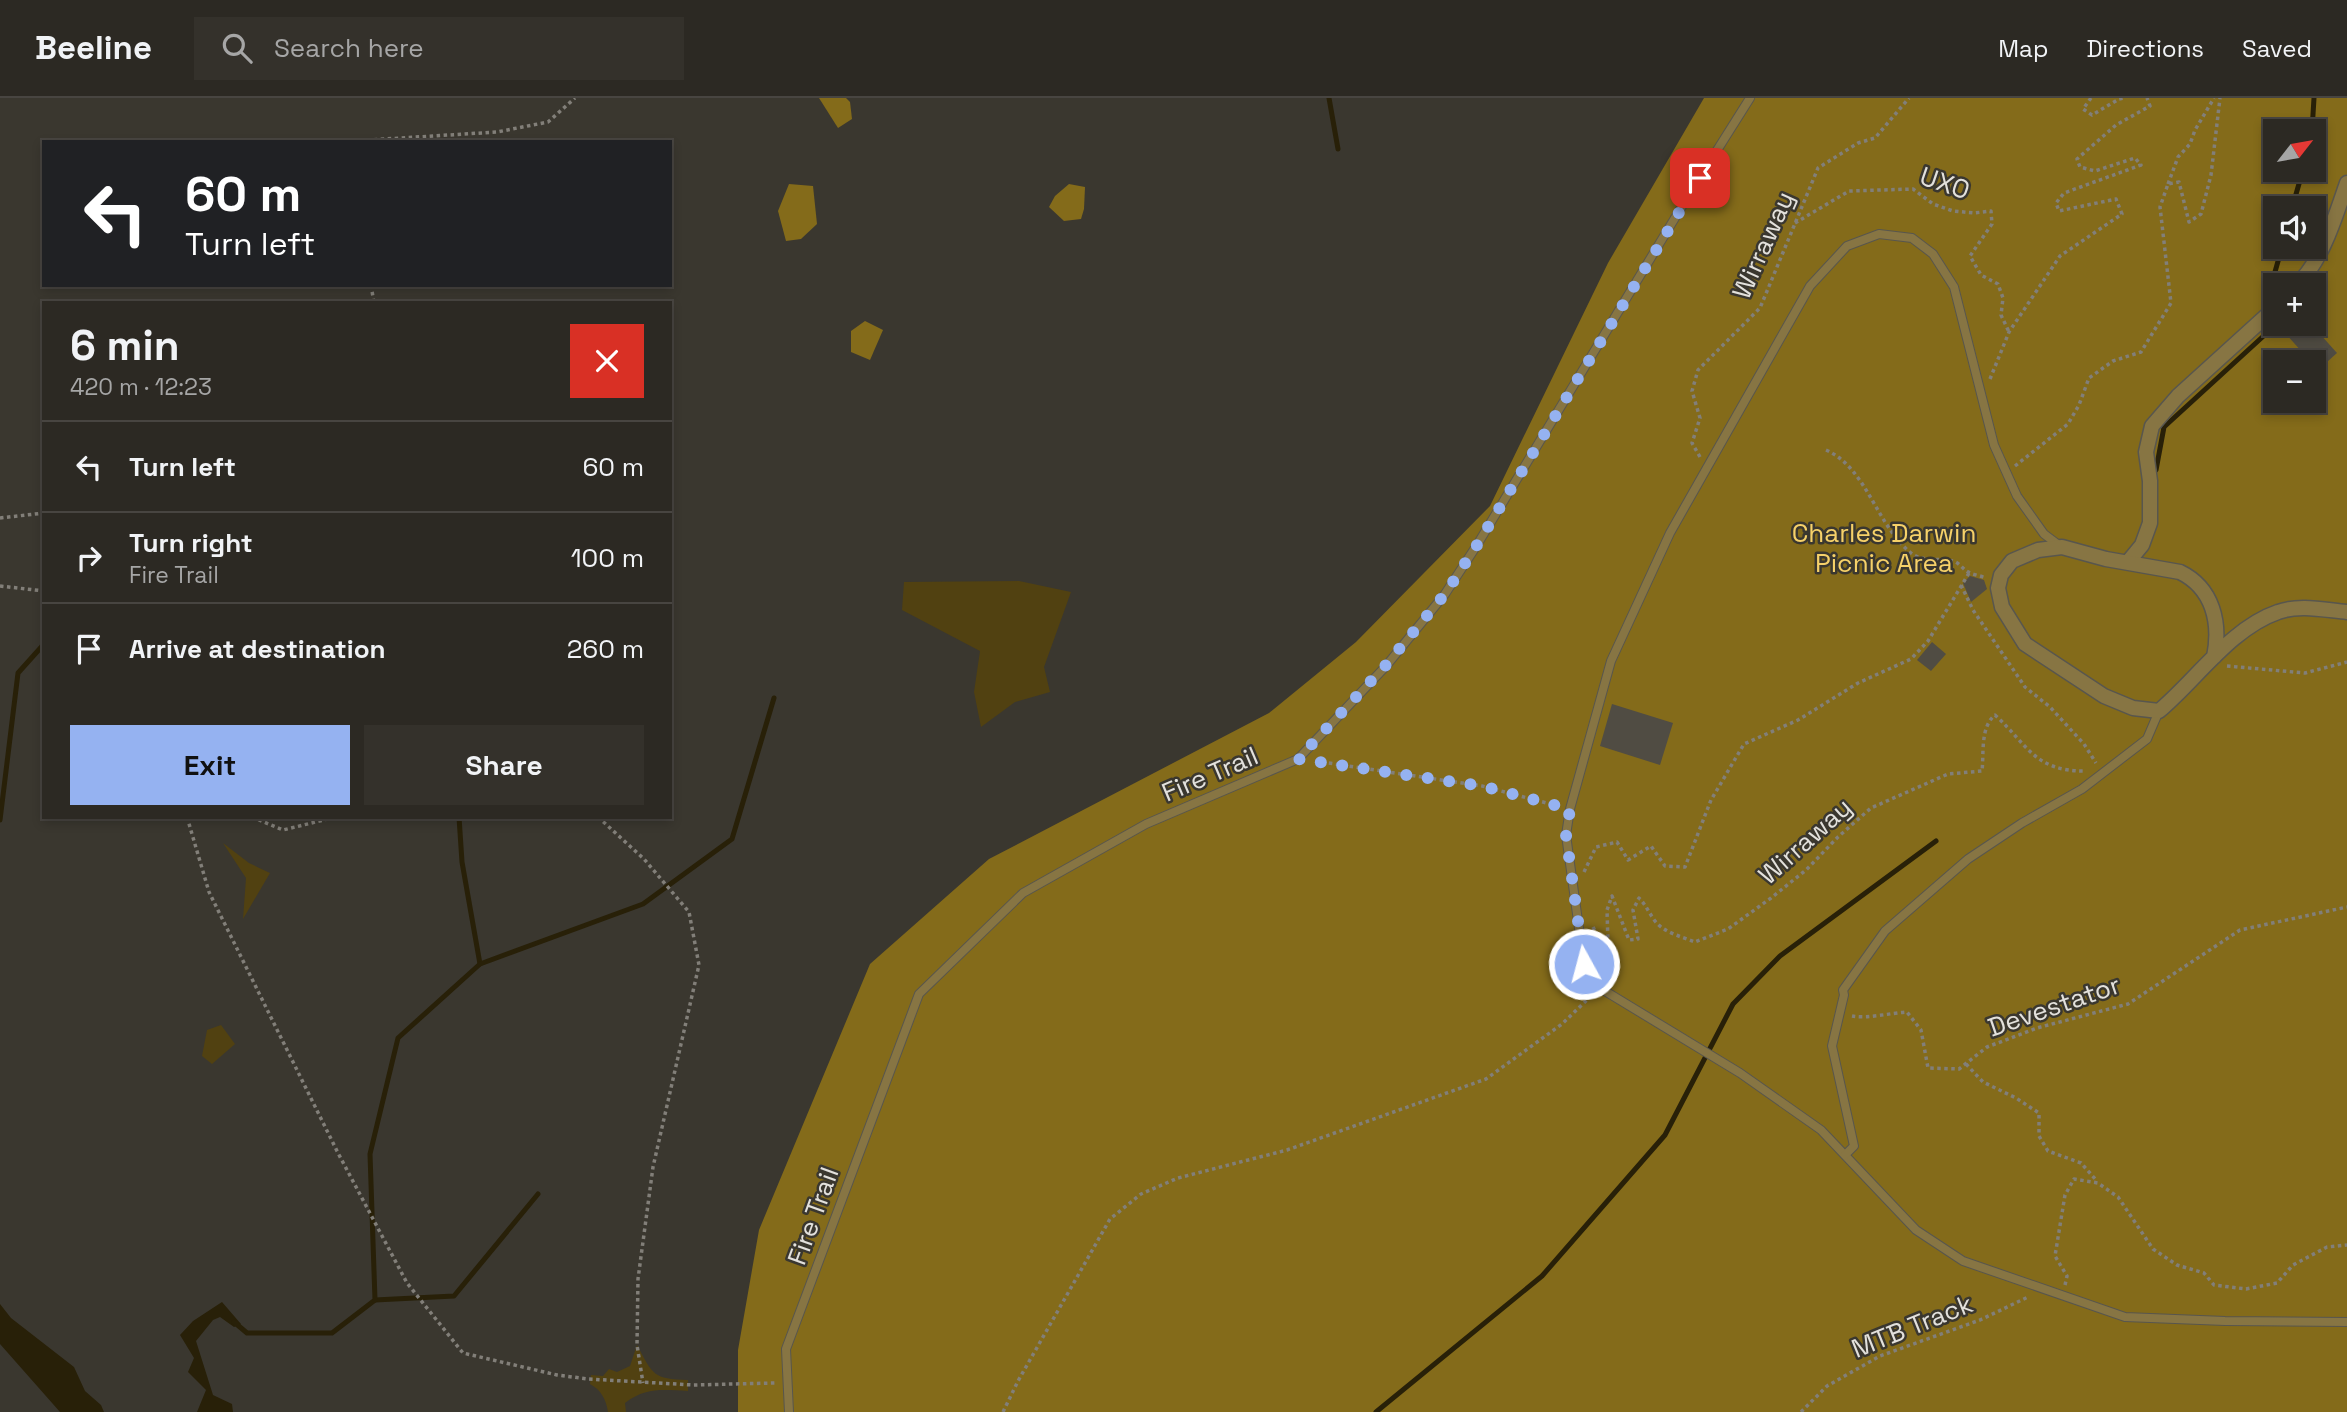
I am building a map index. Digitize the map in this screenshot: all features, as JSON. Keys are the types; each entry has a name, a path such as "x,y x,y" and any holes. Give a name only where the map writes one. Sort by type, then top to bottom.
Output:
{"street":[{"path":"2308,273 2331,227 2347,183"},
{"path":"2128,562 2142,545 2151,523 2146,452 2152,426 2178,396 2263,319"},
{"path":"2214,657 2217,628 2211,605 2203,589 2180,572 2062,547 2038,550 2012,561 2001,575 1998,588 2002,607 2025,644 2104,696 2133,708 2159,711 2249,627 2278,611 2309,608 2347,612"}],"lane":[{"name":"Fire Trail","path":"789,1412 786,1349 919,995 1023,893 1146,824 1298,759 1385,666 1445,594 1477,545 1750,98"},
{"path":"2062,547 2044,534 2017,496 1994,445 1954,287 1933,254 1912,237 1879,234 1847,246 1810,286 1670,533 1611,661 1570,809 1566,835 1584,964 1600,988 1740,1073 1821,1130 1916,1230 1963,1261 2125,1317 2347,1322"},
{"path":"1844,1155 1854,1146 1832,1046 1843,990 1885,931 1968,859 2022,823 2082,789 2147,739 2159,711"}],"path":[{"path":"369,140 510,130 548,122 575,98"},
{"name":"Wirraway","path":"1708,466 1692,443 1700,418 1692,391 1698,370 1760,308 1818,168 1858,143 1875,138 1909,98"},
{"path":"2091,98 2083,109 2092,115 2125,98"},
{"path":"1983,398 2009,332 2060,256 2122,214 2116,200 2059,211 2056,202 2064,193 2141,165 2135,158 2095,171 2080,167 2077,159 2116,125 2150,106 2147,98"},
{"path":"2007,473 2068,424 2079,405 2089,378 2113,361 2141,352 2171,303 2160,207 2178,157 2190,144 2214,98"},
{"path":"2168,184 2179,182 2189,222 2202,214 2211,175 2220,98"},
{"name":"UXO","path":"1795,223 1849,191 1913,189 1933,204 1953,211 1991,211 1992,224 1970,256 1981,275 1998,284 2003,298 2001,315 2009,332"},
{"path":"1826,450 1838,455 1846,464 1892,534 1908,551 1917,558 1957,562 1969,573 1985,578 1998,588"},
{"path":"0,518 42,513"},
{"path":"1573,877 1584,873 1596,847 1617,842 1628,860 1651,846 1665,866 1685,867 1711,800 1744,744 1798,720 1858,683 1911,659 1928,641 1969,573"},
{"path":"0,586 42,592"},
{"path":"1961,586 1973,610 2025,687 2050,707 2084,744 2096,763"},
{"path":"2227,666 2305,673 2347,662"},
{"name":"Wirraway","path":"1592,926 1598,937 1608,943 1607,910 1612,896 1629,940 1638,940 1633,910 1639,898 1647,906 1656,923 1671,933 1695,942 1728,929 1807,870 1838,837 1871,808 1948,774 1982,771 1984,738 1988,720 1994,715 2024,747 2046,764 2066,771 2086,771"},
{"path":"1298,759 1482,786 1570,809"},
{"path":"188,819 209,891 338,1153 407,1283 463,1353 557,1375 643,1383 788,1383"},
{"path":"257,819 283,830 328,819"},
{"path":"600,819 643,859 689,912 699,965 653,1167 638,1279 638,1345 643,1383"},
{"name":"Devestator","path":"1840,1014 1862,1018 1907,1012 1921,1030 1928,1068 1959,1069 1987,1047 2037,1028 2128,1004 2240,930 2347,907"},
{"path":"1003,1412 1110,1219 1142,1194 1178,1178 1287,1150 1486,1079 1562,1024 1600,988"},
{"path":"1966,1064 1983,1082 2039,1113 2039,1136 2048,1151 2081,1163 2098,1183 2118,1197 2153,1249 2177,1265 2204,1273 2214,1285 2246,1289 2277,1283 2293,1265 2327,1247 2347,1245"},
{"path":"2063,1294 2067,1276 2055,1256 2065,1195 2074,1179 2098,1183"},
{"name":"MTB Track","path":"1801,1412 1827,1386 1880,1356 1980,1320 2046,1288"}],"shaded area":[{"path":"1019,581 1071,592 1044,667 1050,692 1015,702 981,727 974,692 980,651 902,610 904,582"},
{"path":"223,843 249,863 270,873 243,919 246,878"},
{"path":"221,1025 235,1044 212,1064 202,1056 207,1030"},
{"path":"222,1302 241,1324 234,1327 220,1317 213,1320 196,1341 213,1395 232,1404 233,1412 197,1412 206,1390 188,1372 194,1358 180,1335 193,1321"},
{"path":"0,1304 11,1318 74,1367 85,1391 101,1405 104,1412 60,1412 0,1344"},
{"path":"637,1345 655,1373 668,1378 688,1380 688,1391 663,1390 640,1394 625,1403 626,1412 608,1412 602,1395 590,1384 591,1375 603,1376 609,1369 617,1372 630,1366"}],"green space":[{"path":"819,98 846,98 850,102 852,119 838,128"},
{"name":"Charles Darwin Picnic Area","path":"1704,98 2347,98 2347,1412 738,1412 738,1350 759,1230 870,964 989,859 1269,713 1356,642 1490,506 1608,263"},
{"path":"789,184 813,186 817,224 801,239 786,241 778,211"},
{"path":"1069,184 1085,187 1084,209 1081,219 1064,221 1049,207 1055,196"},
{"path":"865,321 883,330 870,360 851,352 851,331"}],"building":[{"path":"2288,336 2322,336 2337,353 2326,363 2326,350 2300,350"},
{"path":"1970,576 1984,580 1987,589 1971,602 1963,583"},
{"path":"1932,642 1946,654 1931,671 1917,660"},
{"path":"1612,704 1673,723 1660,765 1600,746"}],"waterway":[{"path":"1329,98 1338,149"},
{"path":"2313,119 2314,98"},
{"path":"2295,196 2300,182"},
{"path":"2275,273 2279,259"},
{"path":"2156,470 2164,427 2264,336"},
{"path":"0,820 18,673 42,646"},
{"path":"234,1322 247,1333 332,1333 375,1300 370,1154 398,1038 480,964 643,904 732,839 774,698"},
{"path":"459,819 462,862 480,964"},
{"path":"1376,1412 1542,1276 1665,1135 1733,1004 1780,956 1936,841"},
{"path":"375,1300 454,1296 538,1194"}],"route":[{"path":"1584,964 1566,835 1570,809 1482,786 1298,759 1385,666 1445,594 1700,178"}]}
